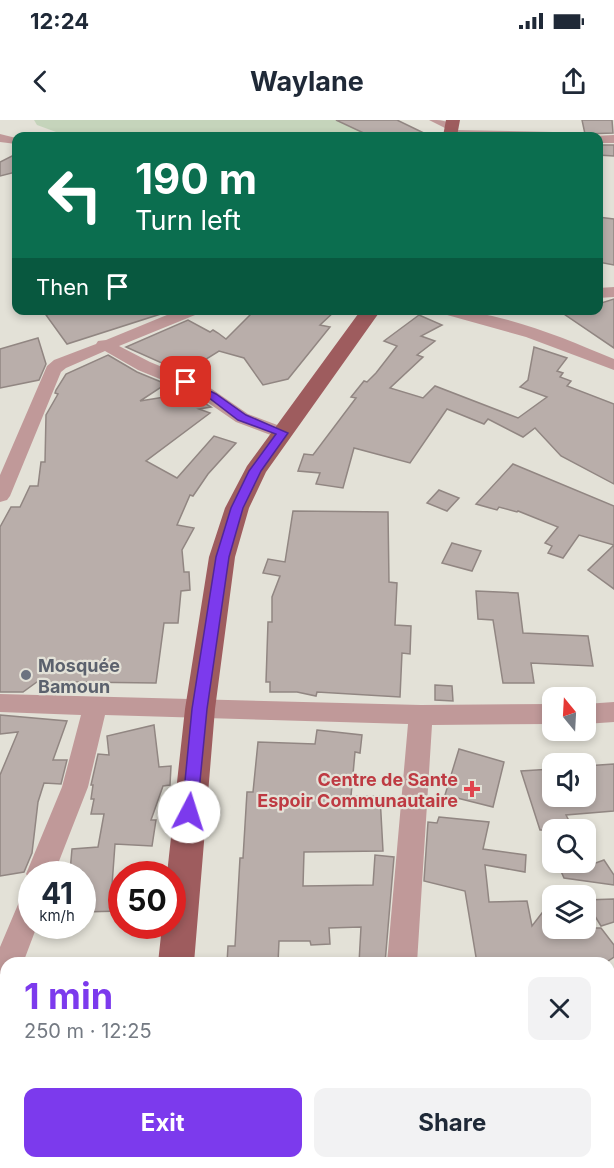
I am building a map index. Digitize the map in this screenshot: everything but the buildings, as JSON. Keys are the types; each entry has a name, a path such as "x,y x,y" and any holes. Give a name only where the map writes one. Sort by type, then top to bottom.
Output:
{"main road":[{"path":"177,957 200,709 222,557 237,508 255,471 367,315"}],"street":[{"path":"435,120 451,129 495,132"},
{"path":"0,496 23,446 53,370 67,360 181,315"},
{"path":"468,315 584,352 614,365"},
{"path":"472,316 477,315"},
{"path":"104,345 144,366 200,389 242,418 282,433"},
{"path":"0,703 421,715 542,714"},
{"path":"45,861 75,787 90,732 94,706"},
{"path":"596,713 614,712"},
{"path":"402,957 421,715"},
{"path":"10,957 18,938"}],"green space":[{"path":"34,120 351,120 373,132 56,132 37,125"}],"place":[{"name":"Mosquée Bamoun","path":"26,675"},
{"name":"Centre de Sante Espoir Communautaire","path":"472,789"}],"route":[{"path":"186,382 212,396 242,418 282,433 255,471 237,508 222,557 200,709 189,812"}]}
